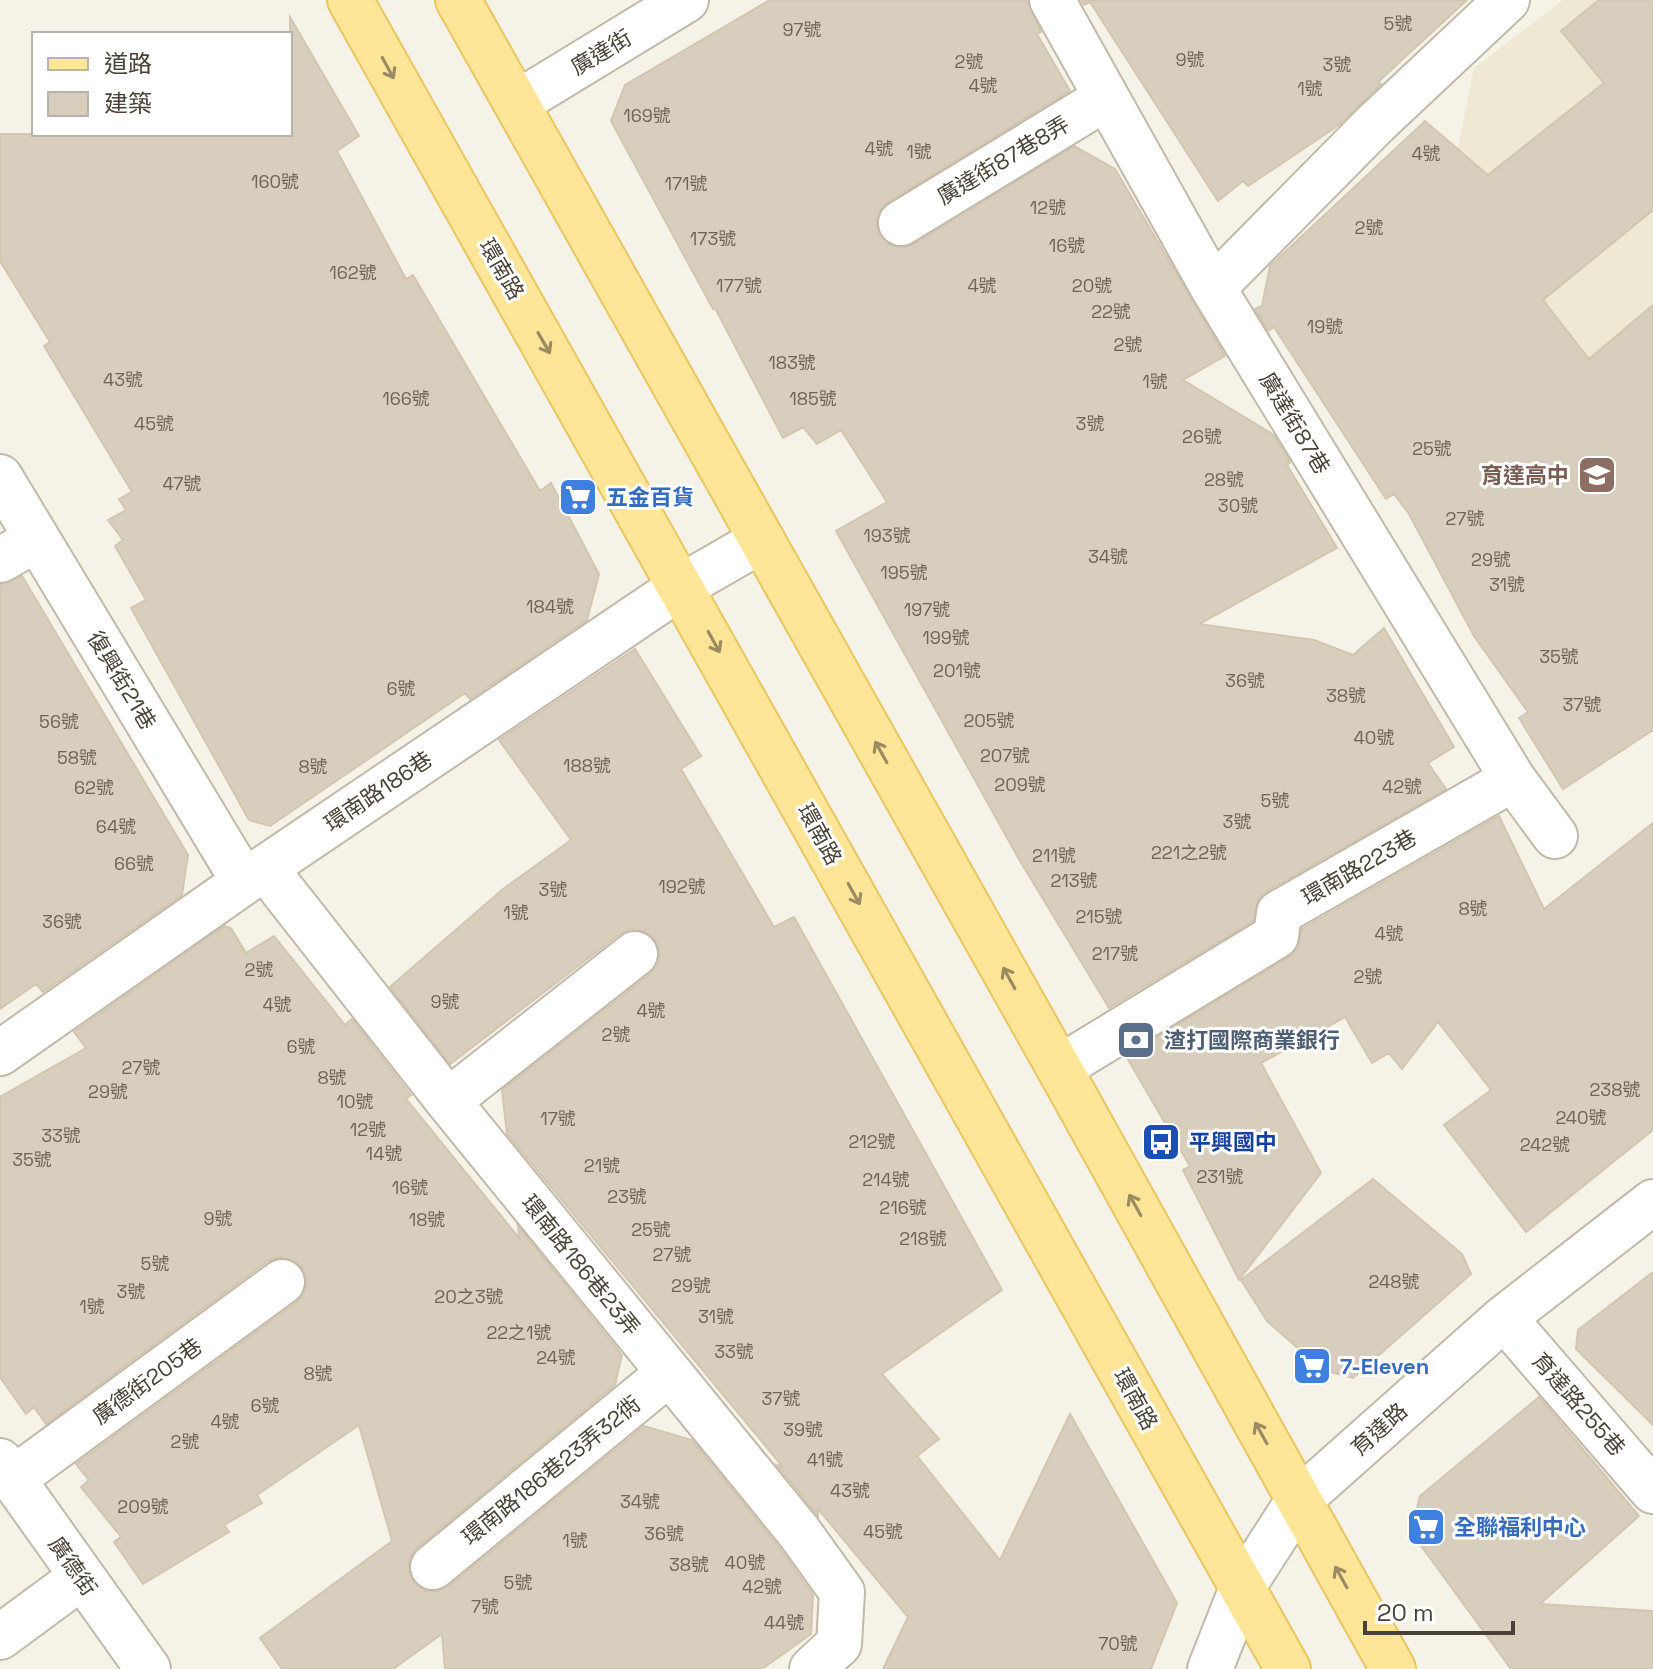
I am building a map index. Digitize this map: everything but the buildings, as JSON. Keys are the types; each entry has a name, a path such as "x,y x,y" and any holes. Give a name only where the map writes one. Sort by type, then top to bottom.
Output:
{"main road":[{"name":"環南路","path":"350,0 1288,1669"},
{"path":"458,0 1393,1669"}],"street":[{"name":"廣達街","path":"517,103 686,0"},
{"name":"廣達街87巷","path":"1052,0 1213,288 1513,779 1555,836"},
{"path":"1213,288 1375,124 1507,0"},
{"name":"廣達街87巷8弄","path":"901,223 1106,98"},
{"name":"復興街21巷","path":"0,477 18,550 254,875"},
{"name":"環南路186巷","path":"0,1053 254,875 682,586 762,540"},
{"name":"環南路223巷","path":"1059,1068 1276,936 1279,913 1513,779"},
{"name":"環南路186巷23弄","path":"254,875 448,1101 799,1532 842,1592 839,1644 812,1669"},
{"path":"448,1101 635,954"},
{"name":"育達路","path":"1210,1669 1242,1588 1298,1501 1504,1318 1653,1202"},
{"name":"廣德街205巷","path":"6,1470 282,1282"},
{"name":"育達路255巷","path":"1504,1318 1653,1491"},
{"name":"環南路186巷23弄32衖","path":"433,1567 669,1373"},
{"name":"廣德街","path":"6,1470 80,1578 148,1669"},
{"path":"0,1637 80,1578"}],"shaded area":[{"name":"育達高中","path":"1563,0 1653,0 1653,656 1429,293 1474,68"}],"place":[{"name":"育達高中","path":"1597,475"},
{"name":"五金百貨","path":"578,497"},
{"name":"渣打國際商業銀行","path":"1136,1040"},
{"name":"平興國中","path":"1161,1142"},
{"name":"7-Eleven","path":"1312,1366"},
{"name":"全聯福利中心","path":"1426,1527"}]}
